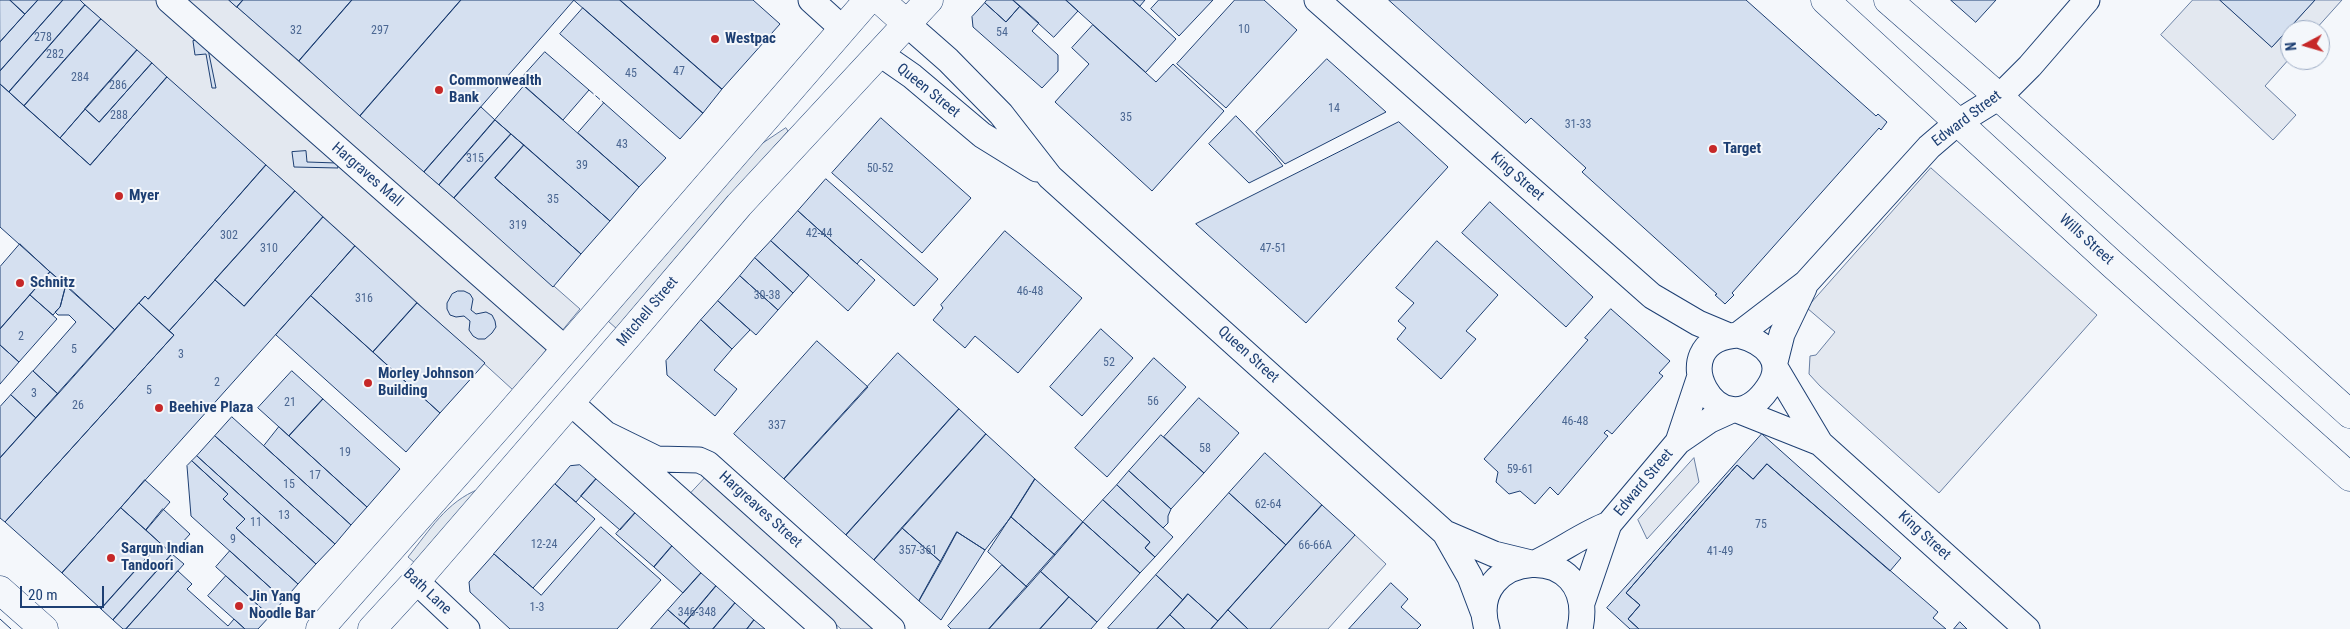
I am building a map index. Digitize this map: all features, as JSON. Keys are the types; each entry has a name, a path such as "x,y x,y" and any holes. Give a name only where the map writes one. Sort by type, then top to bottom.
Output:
{"main road":[{"path":"320,629 387,555 868,0"},
{"name":"Queen Street","path":"880,0 907,24"},
{"name":"Mitchell Street","path":"372,629 416,581 739,205 929,0"},
{"name":"Wills Street","path":"1825,0 1958,123 2350,477"},
{"path":"1870,41 1893,4 1999,97 2350,414"},
{"name":"Queen Street","path":"843,29 879,53"},
{"name":"Hargreaves Street","path":"542,377 570,402"},
{"name":"Bath Lane","path":"387,555 416,581"},
{"path":"0,590 44,629"}],"street":[{"name":"Hargraves Mall","path":"169,0 565,350"},
{"name":"Queen Street","path":"811,0 843,29"},
{"name":"King Street","path":"1318,0 1652,296 1698,323 1734,336"},
{"name":"Edward Street","path":"1734,336 1806,284 1929,148 1958,123 1999,97 2030,66 2087,0"},
{"name":"Queen Street","path":"907,24 948,60 1001,114 1050,177 1445,533 1494,554 1551,567 1566,575 1576,588 1584,619"},
{"name":"Queen Street","path":"879,53 912,76 982,135 1050,177"},
{"name":"Edward Street","path":"1776,365 1782,334 1806,284"},
{"path":"1734,336 1749,338 1759,344 1768,352 1776,365 1772,381 1758,400 1735,410 1710,398 1699,379 1702,357 1709,347 1718,340 1734,336"},
{"name":"King Street","path":"1776,365 1820,443 2027,629"},
{"name":"Edward Street","path":"1678,442 1699,379"},
{"name":"Hargreaves Street","path":"570,402 824,629"},
{"name":"King Street","path":"1735,410 1820,443"},
{"name":"Edward Street","path":"1584,619 1609,524 1678,442 1710,420 1735,410"},
{"name":"Hargreaves Street","path":"606,434 657,459 695,460 708,464 892,629"},
{"path":"687,506 682,494 684,478 694,469 708,464"},
{"name":"Edward Street","path":"1484,623 1486,599 1492,585 1503,574 1516,566 1533,563 1568,546 1588,532 1609,524"},
{"name":"Queen Street","path":"1445,533 1470,578 1484,623"},
{"name":"Bath Lane","path":"416,581 467,629"}],"shaded area":[{"path":"80,0 229,0 580,309 513,390 295,191"},
{"path":"2193,0 2220,0 2272,47 2280,38 2280,69 2265,86 2296,115 2273,140 2161,35"},
{"path":"2315,0 2342,0 2324,20 2297,20"},
{"path":"786,128 788,131 689,243 617,329 608,321 757,147"},
{"path":"1931,168 2097,315 1939,493 1809,374 1810,356 1816,355 1835,332 1807,308"},
{"path":"1694,458 1699,482 1647,539 1638,520"},
{"path":"705,478 874,629 841,629 690,494"},
{"path":"479,489 415,563 408,557 431,527 448,509 457,501"},
{"path":"1355,535 1386,564 1328,629 1270,629"}],"building":[{"path":"0,0 10,0 25,14 0,42"},
{"path":"10,0 38,0 25,14"},
{"path":"38,0 63,0 0,71 0,42"},
{"path":"63,0 80,0 85,5 9,92 0,84 0,71"},
{"path":"229,0 243,0 237,7"},
{"path":"243,0 352,0 299,61 237,7"},
{"path":"352,0 461,0 360,116 299,61"},
{"name":"Commonwealth Bank","path":"461,0 574,0 424,172 360,116"},
{"path":"574,0 620,0 722,89 703,113"},
{"name":"Westpac","path":"620,0 753,0 780,24 722,89"},
{"path":"987,0 1013,0 1020,6 1006,22 985,3"},
{"path":"1013,0 1066,0 1078,11 1054,37"},
{"path":"1066,0 1133,0 1176,39 1146,72"},
{"path":"1133,0 1145,0 1140,6"},
{"path":"1159,0 1213,0 1179,36 1151,9"},
{"path":"1235,0 1264,0 1297,30 1226,108 1177,64"},
{"name":"Target","path":"1389,0 1746,0 1876,116 1878,114 1887,122 1881,130 1879,128 1732,293 1734,295 1725,304 1715,295 1717,294 1582,172 1586,168 1531,118 1526,123"},
{"path":"1951,0 1996,0 1976,22"},
{"path":"2220,0 2315,0 2297,20 2280,20 2280,38 2272,47"},
{"path":"985,3 1006,22 1020,6 1039,23 1032,31 1058,55 1058,71 1042,88 973,27 972,17"},
{"path":"85,5 101,19 24,106 9,92"},
{"path":"583,8 703,113 680,139 560,34"},
{"path":"101,19 137,50 60,138 24,106"},
{"path":"1093,25 1156,82 1173,64 1224,111 1152,191 1055,102 1089,64 1072,48"},
{"path":"207,39 216,88 212,88 206,54 195,55 193,41"},
{"path":"137,50 152,63 99,122 85,109"},
{"path":"545,52 589,90 563,120 519,81"},
{"path":"1327,59 1386,112 1285,164 1256,132"},
{"path":"152,63 167,77 90,165 60,138 85,109 99,122"},
{"name":"Myer","path":"167,77 266,165 148,299 145,296 115,330 0,227 0,84 90,165"},
{"path":"524,86 639,187 610,221 495,120"},
{"path":"604,103 666,158 639,187 578,133"},
{"path":"481,107 495,120 439,185 424,172"},
{"path":"1236,116 1283,166 1249,183 1209,144"},
{"path":"881,118 971,198 922,253 832,173"},
{"path":"495,120 511,134 454,198 439,185"},
{"path":"1399,122 1448,167 1306,323 1196,224"},
{"path":"511,134 524,145 495,178 581,254 553,287 454,198"},
{"path":"524,145 610,221 581,254 495,178"},
{"path":"306,151 307,162 337,163 338,168 294,167 292,152"},
{"path":"266,165 295,191 169,331 139,303 145,296 148,299"},
{"path":"826,179 938,279 914,306 861,259 857,264 798,211"},
{"path":"295,191 323,217 244,306 215,280"},
{"path":"1490,202 1593,297 1566,327 1462,233"},
{"path":"798,211 875,280 848,311 771,241"},
{"name":"Beehive Plaza","path":"323,217 355,246 62,573 5,522 174,335 169,331 215,280 244,306"},
{"path":"1005,231 1082,298 1018,373 975,336 965,348 933,320 943,308 941,305"},
{"path":"771,241 809,275 793,293 755,258"},
{"path":"1437,241 1498,295 1466,331 1476,339 1441,379 1397,339 1406,328 1398,321 1414,303 1396,288"},
{"name":"Schnitz","path":"20,244 50,272 0,329 0,267"},
{"path":"355,246 417,303 373,352 311,296"},
{"path":"755,258 793,293 778,310 740,276"},
{"path":"50,272 66,285 60,307 53,315 30,295"},
{"path":"740,276 778,310 756,335 718,301"},
{"path":"66,285 115,330 58,394 33,371 76,322 69,315 58,315 55,312 60,307"},
{"path":"458,291 470,294 473,299 471,310 476,314 486,312 492,315 496,327 485,339 478,339 473,336 469,330 470,321 464,316 456,317 450,315 447,303 452,294"},
{"path":"30,295 57,319 19,362 0,345 0,329"},
{"name":"Morley Johnson Building","path":"311,296 440,413 406,452 276,335"},
{"path":"718,301 750,330 732,349 701,320"},
{"path":"139,303 174,335 5,522 0,518 0,458"},
{"path":"417,303 485,363 440,413 373,352"},
{"path":"1611,309 1670,361 1659,373 1663,376 1612,434 1607,430 1604,433 1608,436 1558,495 1550,487 1535,504 1520,491 1509,494 1496,482 1498,472 1484,459 1588,340 1585,338"},
{"path":"701,320 732,349 714,370 737,389 715,416 667,375 666,361"},
{"path":"1101,329 1133,358 1082,416 1050,387"},
{"path":"817,341 868,387 784,479 734,434"},
{"path":"0,345 19,362 0,384"},
{"path":"898,353 959,409 846,535 784,479"},
{"path":"1154,358 1186,387 1107,477 1075,448"},
{"path":"33,371 58,394 36,418 11,395"},
{"path":"292,371 323,399 289,436 258,408"},
{"path":"11,395 36,418 0,458 0,407"},
{"path":"1199,398 1239,433 1204,473 1164,437"},
{"path":"323,399 400,469 367,507 289,436"},
{"path":"959,409 986,434 874,560 846,535"},
{"path":"232,417 351,525 335,544 215,436"},
{"path":"279,427 367,507 351,525 264,446"},
{"path":"986,434 1035,479 1011,517 985,550 957,532 941,562 902,528"},
{"path":"1762,434 1901,558 1890,571 1767,464 1753,479 1737,465 1626,593 1640,605 1628,619 1639,629 1630,629 1607,608"},
{"path":"1161,435 1204,473 1171,509 1129,471"},
{"path":"215,436 335,544 316,564 197,456"},
{"path":"1265,453 1322,505 1286,545 1229,493"},
{"path":"197,456 316,564 298,584 236,528 245,519 223,499 228,494 192,461"},
{"path":"192,461 228,494 223,499 245,519 236,528 298,584 284,600 191,516 187,466"},
{"path":"1767,464 1938,612 1933,618 1946,629 1639,629 1628,619 1640,605 1626,593 1737,465 1753,479"},
{"path":"580,465 596,479 576,502 555,484 570,466"},
{"path":"1129,471 1171,509 1168,523 1163,528 1117,485"},
{"path":"596,479 635,513 620,530 581,496"},
{"path":"1035,479 1083,522 1055,555 1011,517"},
{"path":"145,480 170,502 146,530 121,508"},
{"path":"555,484 595,519 533,588 494,554"},
{"path":"1117,485 1173,537 1155,557 1145,548 1150,542 1103,500"},
{"path":"1229,493 1286,545 1218,621 1188,594 1183,600 1156,575"},
{"path":"1103,500 1150,542 1145,548 1155,557 1140,573 1083,522"},
{"path":"1322,505 1355,535 1270,629 1248,629 1228,610"},
{"name":"Sargun Indian Tandoori","path":"121,508 160,543 101,609 62,573"},
{"path":"163,509 190,534 172,554 146,530"},
{"path":"635,513 672,546 654,567 616,534"},
{"path":"1011,517 1055,555 1027,587 988,552"},
{"path":"1083,522 1140,573 1097,622 1040,571"},
{"path":"601,527 661,580 617,629 510,629 470,592 469,582 494,554 541,595"},
{"path":"902,528 941,562 919,601 874,560"},
{"path":"957,532 985,550 941,620 919,601"},
{"path":"160,543 172,554 113,620 101,609"},
{"path":"672,546 701,573 683,593 654,567"},
{"path":"230,551 284,600 270,616 216,567"},
{"path":"172,554 184,564 126,629 123,629 113,620"},
{"path":"1002,565 1027,587 989,629 951,629 948,626"},
{"path":"178,571 192,584 187,589 228,626 234,619 245,629 126,629"},
{"path":"1040,571 1069,597 1040,629 989,629"},
{"path":"701,573 716,586 684,624 668,610"},
{"path":"1156,575 1183,600 1157,629 1108,628"},
{"name":"Jin Yang Noodle Bar","path":"226,576 270,616 258,629 245,629 208,596"},
{"path":"1391,583 1408,599 1401,607 1421,625 1417,629 1349,629"},
{"path":"716,586 735,603 713,629 690,629 684,624"},
{"path":"1188,594 1218,621 1211,629 1185,629 1170,615"},
{"path":"1069,597 1097,622 1091,629 1040,629"},
{"path":"735,603 754,620 747,629 713,629"},
{"path":"668,610 684,624 690,629 651,629"},
{"path":"1228,610 1248,629 1211,629"},
{"path":"1170,615 1185,629 1157,629"},
{"path":"754,620 765,629 747,629"},
{"path":"1960,622 1967,629 1954,629"}],"tram line":[{"path":"0,619 11,629"}],"fence":[{"path":"589,90 604,103"}],"place":[{"name":"Westpac","path":"715,39"},
{"name":"Commonwealth Bank","path":"439,90"},
{"name":"Target","path":"1713,149"},
{"name":"Myer","path":"119,196"},
{"name":"Schnitz","path":"20,283"},
{"name":"Morley Johnson Building","path":"368,383"},
{"name":"Beehive Plaza","path":"159,408"},
{"name":"Sargun Indian Tandoori","path":"111,558"},
{"name":"Jin Yang Noodle Bar","path":"239,606"}]}
